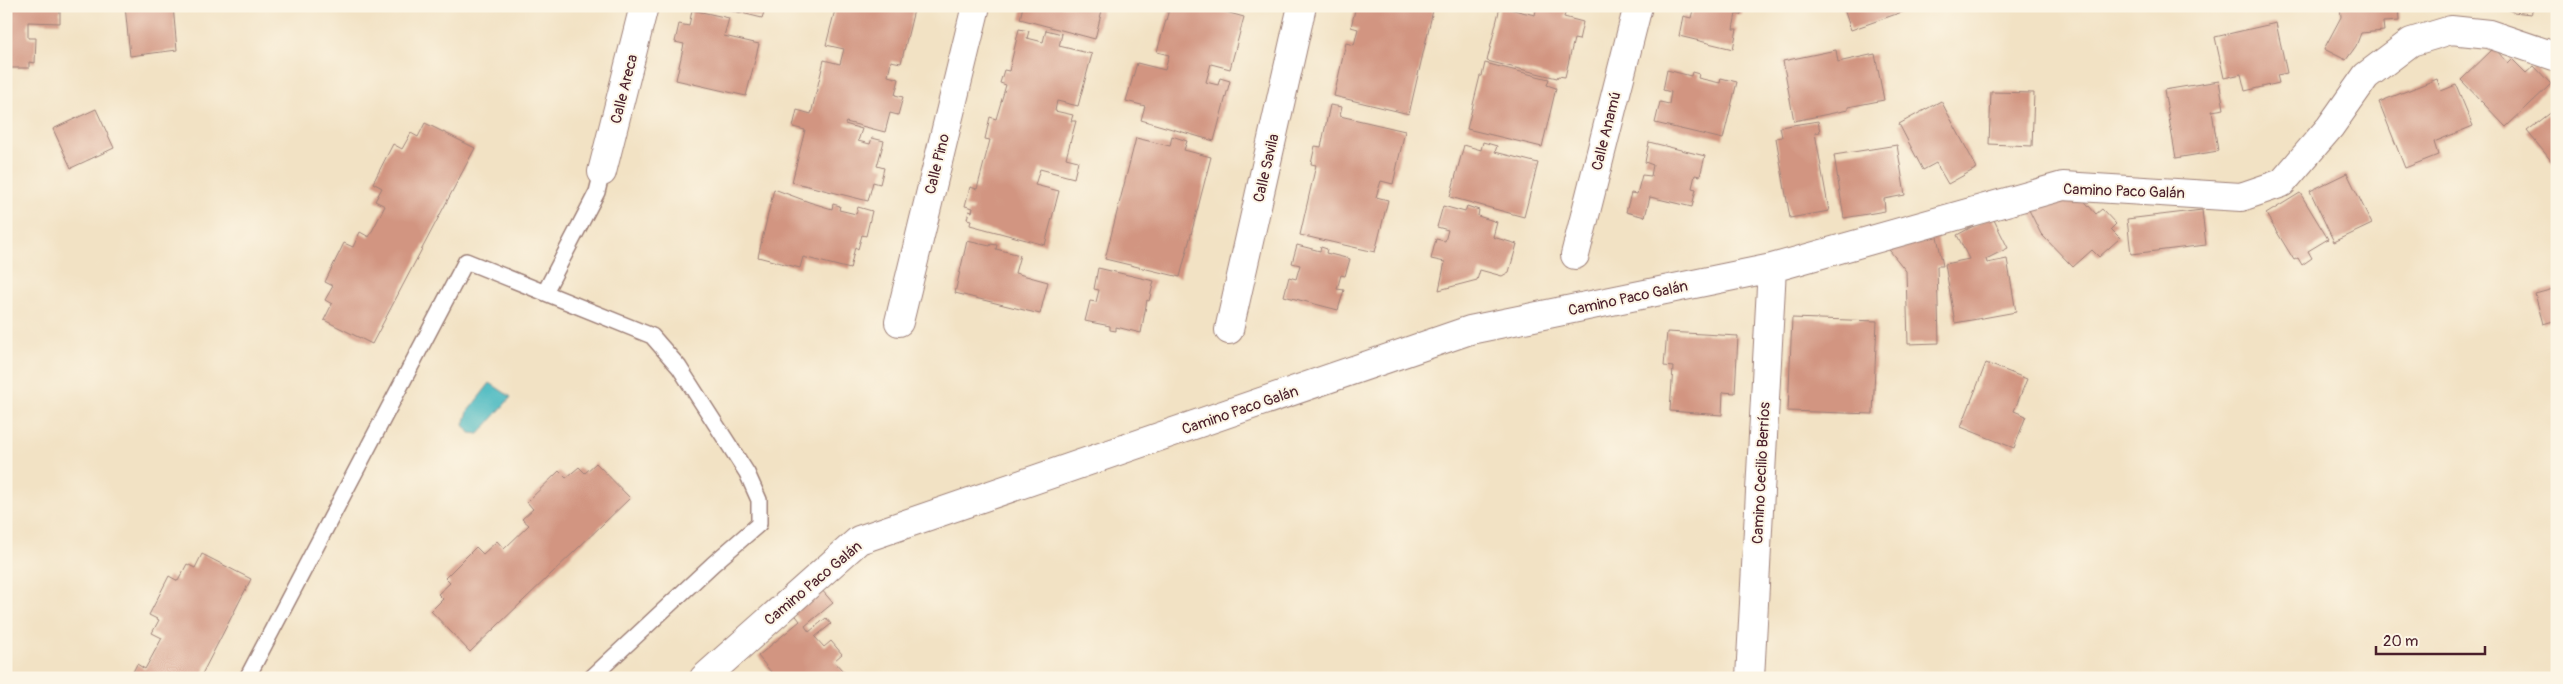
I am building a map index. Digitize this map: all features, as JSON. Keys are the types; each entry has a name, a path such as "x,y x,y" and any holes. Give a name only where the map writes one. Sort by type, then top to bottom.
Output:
{"street":[{"name":"Calle Areca","path":"602,172 644,6"},
{"name":"Calle Pino","path":"899,322 976,6"},
{"name":"Calle Savila","path":"1229,330 1302,6"},
{"name":"Calle Anamú","path":"1574,255 1638,6"},
{"name":"Camino Paco Galán","path":"704,678 859,540 1470,330 1772,268 2064,186 2241,196 2282,183 2330,127 2366,76 2411,42 2451,30 2489,34 2557,57"},
{"name":"Camino Cecilio Berríos","path":"1750,678 1772,268"}],"lane":[{"path":"544,292 596,192 602,172"},
{"path":"247,678 466,261 652,336 680,367 747,473 759,500 759,524 713,564 591,678"}],"water":[{"path":"490,383 511,397 479,434 470,433 464,425 468,411"}],"building":[{"path":"6,6 60,6 60,23 28,22 28,38 36,38 35,63 29,62 29,68 6,68"},
{"path":"125,6 173,6 177,50 130,56"},
{"path":"713,6 766,6 762,18"},
{"path":"836,6 915,6 901,63 891,61 888,76 899,79 895,95 903,97 898,115 890,113 885,132 846,122 845,124 862,129 858,141 870,144 872,138 884,141 877,166 884,168 880,184 873,182 868,201 792,182 805,130 793,127 797,110 811,114 824,60 840,64 844,49 826,45"},
{"path":"1023,6 1103,6 1095,39 1020,19"},
{"path":"1170,6 1223,6 1222,11 1244,17 1230,69 1211,64 1206,82 1218,85 1220,78 1230,81 1214,141 1141,120 1145,106 1126,101 1137,63 1165,70 1169,55 1157,52"},
{"path":"1356,6 1434,6 1409,114 1334,96 1346,43 1354,45 1358,29 1351,27"},
{"path":"1537,6 1577,6 1576,11 1567,8 1564,17 1583,22 1579,40 1574,39 1565,77 1558,76 1557,78 1487,61 1500,7 1535,15"},
{"path":"1694,6 1743,6 1741,15 1736,14 1733,29 1737,29 1733,49 1679,36 1683,16 1691,18"},
{"path":"1843,6 1900,6 1902,12 1851,30"},
{"path":"2340,6 2398,6 2399,21 2383,22 2384,31 2361,33 2356,46 2346,60 2324,49 2341,17"},
{"path":"2501,6 2535,6 2531,14 2513,12"},
{"path":"692,10 729,18 724,36 759,44 746,96 676,80 684,44 675,42 679,24 689,26"},
{"path":"2276,23 2287,73 2277,75 2279,83 2245,91 2241,74 2224,78 2215,37"},
{"path":"1019,29 1029,31 1027,38 1043,42 1046,30 1062,34 1059,46 1092,54 1078,106 1057,101 1055,111 1073,115 1071,121 1076,121 1066,158 1078,161 1074,178 1040,169 1035,185 1059,191 1045,245 970,225 971,220 967,219 969,211 972,212 973,208 965,206 970,187 977,189 990,140 985,139 990,117 996,119 1006,85 1000,83 1004,70 1009,71"},
{"path":"2494,48 2508,63 2512,59 2526,73 2534,66 2551,84 2506,127 2461,80"},
{"path":"1836,50 1838,62 1875,54 1884,100 1848,107 1848,110 1794,121 1783,61"},
{"path":"1485,63 1549,79 1547,85 1556,88 1542,147 1467,129"},
{"path":"1667,70 1691,76 1692,72 1699,74 1698,78 1720,83 1721,78 1737,82 1723,139 1655,123 1660,102 1669,104 1671,92 1663,90"},
{"path":"2437,79 2441,91 2456,85 2473,126 2434,142 2438,155 2405,168 2379,102"},
{"path":"2219,81 2224,109 2212,111 2218,151 2176,158 2164,90"},
{"path":"1991,92 2034,93 2032,146 1989,144"},
{"path":"1941,101 1977,168 1948,184 1936,163 1923,170 1899,124"},
{"path":"1330,105 1342,107 1340,116 1405,131 1393,184 1381,181 1376,197 1388,200 1375,252 1300,235 1316,165 1311,164 1315,146 1321,147"},
{"path":"2557,108 2557,168 2527,131"},
{"path":"96,109 114,148 71,168 53,129"},
{"path":"1818,121 1820,132 1815,133 1829,211 1790,218 1776,138 1782,137 1780,127"},
{"path":"425,123 475,148 372,344 324,320 332,304 325,300 333,286 325,282 344,243 353,247 360,232 369,237 385,206 375,201 382,188 373,183 393,144 402,149 411,133 418,137"},
{"path":"1172,136 1187,141 1184,150 1211,157 1180,277 1105,259 1136,138 1170,146"},
{"path":"1483,142 1497,146 1495,152 1538,163 1524,217 1450,197 1464,145 1481,150"},
{"path":"1649,142 1705,156 1700,176 1695,175 1692,188 1696,189 1692,207 1650,197 1645,217 1626,212 1631,193 1637,194 1642,175 1651,176 1653,165 1645,162"},
{"path":"1897,145 1905,195 1884,199 1885,211 1844,218 1834,155"},
{"path":"2347,173 2372,224 2334,242 2310,191"},
{"path":"774,189 832,209 833,204 840,206 839,210 856,214 858,207 872,211 866,236 862,235 858,249 855,247 850,269 803,257 800,268 758,257"},
{"path":"2300,193 2328,239 2308,251 2312,258 2302,265 2298,258 2294,260 2266,214"},
{"path":"2080,196 2096,214 2102,209 2116,224 2111,229 2120,238 2099,257 2092,250 2073,267 2041,234 2027,206"},
{"path":"1443,206 1465,212 1467,206 1479,210 1478,216 1497,222 1493,237 1517,244 1509,272 1502,276 1480,270 1477,280 1439,290 1445,262 1431,259 1436,239 1445,241 1448,230 1437,227"},
{"path":"2202,210 2206,245 2131,254 2127,219"},
{"path":"1992,216 2008,248 1986,259 1987,263 2007,259 2016,312 1955,323 1945,264 1969,259 1957,235"},
{"path":"1937,236 1943,266 1937,266 1939,343 1908,344 1906,271 1886,246"},
{"path":"967,241 990,246 991,244 997,245 996,249 1020,255 1015,273 1048,282 1040,314 955,293"},
{"path":"1297,245 1320,251 1321,247 1327,249 1326,253 1350,259 1345,276 1341,275 1337,289 1344,290 1338,310 1284,296 1289,277 1296,279 1300,265 1292,263"},
{"path":"1098,268 1154,281 1149,301 1147,300 1141,333 1116,327 1116,331 1110,330 1110,326 1085,321 1090,301 1096,302 1099,290 1094,289"},
{"path":"2557,288 2557,320 2543,324 2535,294"},
{"path":"1792,318 1877,321 1873,414 1788,411"},
{"path":"1667,332 1738,336 1735,393 1723,392 1722,415 1670,411 1673,367 1664,366"},
{"path":"1986,363 2027,379 2014,411 2026,416 2014,448 1961,427"},
{"path":"596,463 630,498 470,652 431,611 443,599 438,594 450,583 445,578 476,547 483,554 497,541 504,549 529,525 522,519 533,509 527,502 559,471 566,478 579,467 585,473"},
{"path":"202,554 251,579 200,678 130,678 137,664 145,669 162,638 152,633 159,620 149,615 169,576 178,581 187,564 195,568"},
{"path":"821,589 833,603 805,626 809,632 826,618 831,624 815,637 824,647 831,641 842,654 834,661 849,678 776,678 758,656 800,621 793,612"}]}
